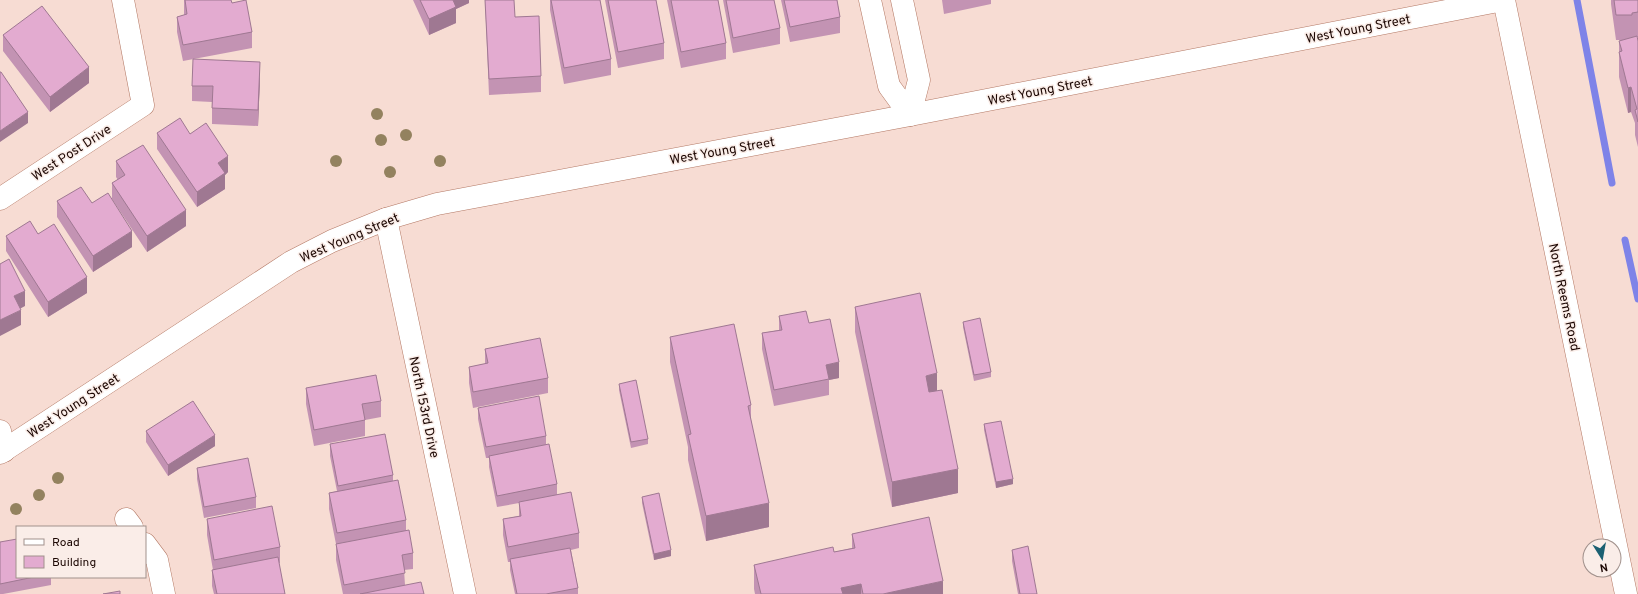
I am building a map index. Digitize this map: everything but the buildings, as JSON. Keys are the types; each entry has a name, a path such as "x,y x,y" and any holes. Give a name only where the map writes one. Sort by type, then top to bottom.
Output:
{"street":[{"name":"West Post Drive","path":"0,199 143,105 123,0"},
{"path":"870,0 889,86 910,115"},
{"path":"902,0 919,80 910,115"},
{"name":"West Young Street","path":"1,446 291,262 332,242 386,219 437,204 910,115 1504,0"},
{"name":"North Reems Road","path":"1504,0 1626,594"},
{"name":"North 153rd Drive","path":"386,219 466,594"},
{"path":"146,545 157,560 164,594"}],"waterway":[{"path":"1577,0 1612,183"},
{"path":"1625,240 1638,299"}]}
